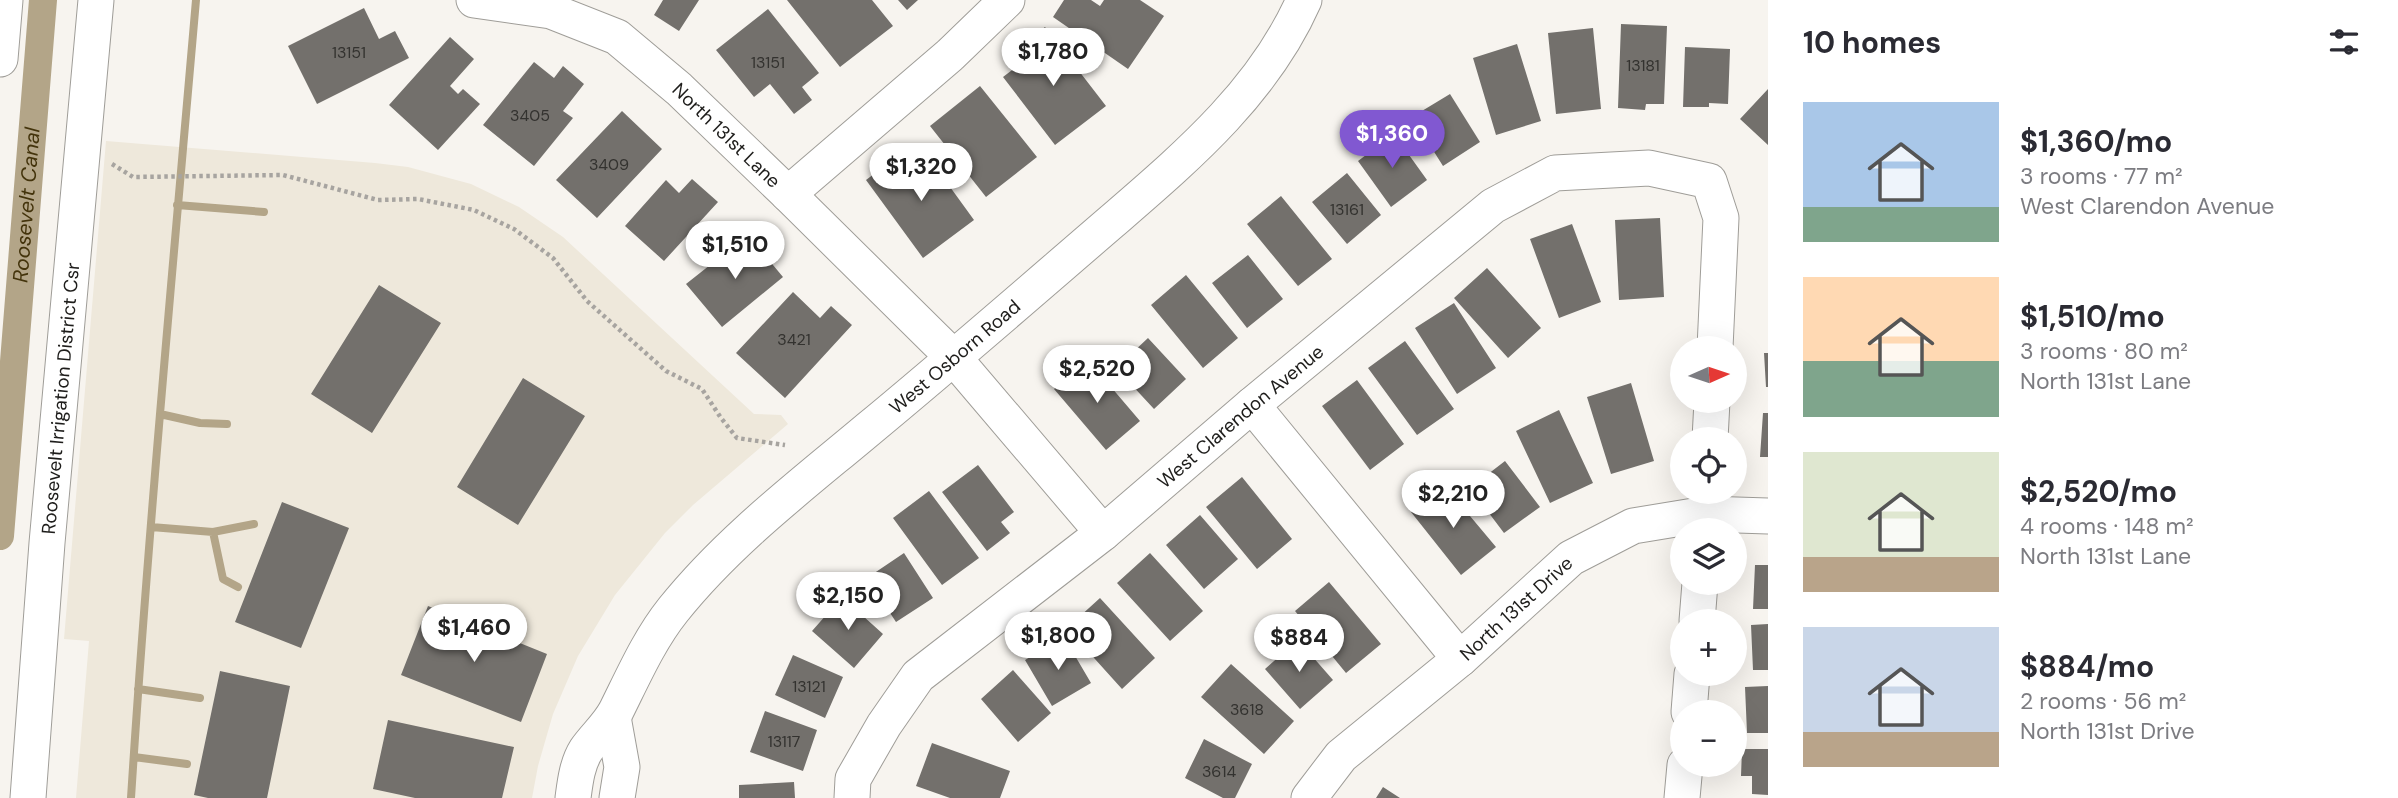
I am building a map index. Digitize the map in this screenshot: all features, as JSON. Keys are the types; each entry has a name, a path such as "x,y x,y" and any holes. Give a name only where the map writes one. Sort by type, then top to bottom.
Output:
{"street":[{"path":"0,59 5,0"},
{"name":"Roosevelt Irrigation District Csr","path":"28,798 47,543 96,0"},
{"name":"North 131st Lane","path":"474,0 551,11 617,37 679,89 954,358 1103,533"},
{"path":"789,194 950,55 1007,0"},
{"name":"West Osborn Road","path":"573,798 584,752 613,717 644,656 671,613 706,571 761,519 954,358 1198,146 1250,89 1278,48 1304,0"},
{"name":"West Clarendon Avenue","path":"852,798 853,779 884,725 918,676 1103,533 1252,405 1493,206 1555,173 1649,168 1709,181 1721,218 1716,336"},
{"path":"1252,405 1460,659"},
{"name":"North 131st Drive","path":"1309,798 1341,756 1460,659 1571,558 1633,526 1706,512 1768,516"},
{"path":"613,717 622,767 617,798"},
{"path":"1682,798 1684,777"}],"path":[{"path":"111,156 112,164 133,177 283,175 378,200 418,199 474,211 514,229 553,258 587,301 666,371 702,389 737,438 785,445"}],"shaded area":[{"path":"106,141 375,163 408,167 471,184 519,207 563,237 754,414 781,415 788,424 693,505 665,533 615,595 578,656 553,714 532,798 76,798 89,641 64,639"}],"building":[{"path":"663,0 699,0 679,31 654,15"},
{"path":"787,0 872,0 893,26 840,67"},
{"path":"898,0 918,0 907,10"},
{"path":"1064,0 1091,0 1100,6 1104,0 1140,0 1164,16 1128,69 1053,17"},
{"path":"364,8 379,39 395,31 409,58 317,104 288,46"},
{"path":"768,9 819,73 802,87 812,100 794,114 770,84 754,97 716,50"},
{"path":"1621,24 1667,26 1664,104 1646,104 1645,110 1618,108"},
{"path":"1045,27 1106,106 1055,145 1003,77 1028,58 1019,47"},
{"path":"1593,28 1601,109 1556,114 1548,33"},
{"path":"450,37 474,59 450,86 458,94 463,89 480,104 438,150 389,105"},
{"path":"1517,44 1541,121 1496,135 1473,58"},
{"path":"1685,47 1730,49 1728,104 1709,103 1709,107 1683,107"},
{"path":"534,62 554,78 563,66 584,84 563,111 573,118 534,166 483,125"},
{"path":"980,86 1037,157 986,197 930,126"},
{"path":"1768,89 1768,145 1740,119"},
{"path":"1450,94 1480,142 1443,166 1412,117"},
{"path":"622,111 662,149 597,218 556,180"},
{"path":"1394,134 1427,180 1391,207 1358,161"},
{"path":"924,151 974,220 923,258 866,180 887,164 893,173"},
{"path":"1347,173 1381,215 1347,244 1312,202"},
{"path":"692,179 718,202 664,261 625,226 666,180 679,193"},
{"path":"1281,196 1332,259 1298,286 1247,224"},
{"path":"1660,218 1664,297 1619,300 1615,220"},
{"path":"1572,224 1601,302 1559,318 1530,239"},
{"path":"748,235 783,277 722,327 686,284"},
{"path":"1248,255 1283,299 1247,328 1212,283"},
{"path":"1487,268 1541,328 1508,358 1454,298"},
{"path":"1186,275 1238,338 1203,368 1151,305"},
{"path":"379,285 441,323 372,433 311,394"},
{"path":"793,292 820,318 831,306 852,325 785,398 736,353"},
{"path":"1454,303 1496,368 1457,394 1415,328"},
{"path":"1148,338 1186,379 1154,409 1116,368"},
{"path":"1405,341 1454,409 1417,435 1368,368"},
{"path":"1764,353 1768,353 1768,387 1766,387"},
{"path":"1088,360 1140,421 1106,450 1054,389"},
{"path":"523,378 585,416 518,525 457,487"},
{"path":"1357,380 1404,444 1370,470 1322,406"},
{"path":"1631,383 1654,461 1611,474 1587,397"},
{"path":"1559,410 1593,483 1550,503 1516,431"},
{"path":"1763,413 1768,413 1768,457 1760,457"},
{"path":"1505,461 1540,507 1504,533 1470,488"},
{"path":"978,465 1014,512 1001,522 1010,533 987,551 942,492"},
{"path":"1242,477 1292,539 1257,569 1206,507"},
{"path":"1444,485 1496,547 1461,575 1411,512"},
{"path":"929,491 979,558 942,585 893,518"},
{"path":"282,502 349,528 301,648 235,622"},
{"path":"1200,515 1238,559 1204,589 1166,545"},
{"path":"904,553 933,598 896,622 867,578"},
{"path":"1150,553 1203,611 1170,641 1117,583"},
{"path":"1755,565 1768,565 1768,609 1753,609"},
{"path":"1329,582 1381,644 1346,673 1295,611"},
{"path":"842,597 883,634 854,668 812,631"},
{"path":"1100,598 1155,658 1122,689 1067,628"},
{"path":"428,606 547,654 521,722 401,675"},
{"path":"1768,624 1768,670 1753,670 1751,625"},
{"path":"1064,637 1091,683 1052,706 1025,660"},
{"path":"1298,640 1333,680 1300,709 1265,669"},
{"path":"793,655 843,677 825,718 775,695"},
{"path":"1231,664 1294,721 1264,754 1201,697"},
{"path":"1013,670 1051,713 1018,742 981,699"},
{"path":"220,671 290,686 267,798 208,798 194,795"},
{"path":"1768,686 1768,733 1747,733 1745,687"},
{"path":"765,711 817,730 803,771 750,752"},
{"path":"388,720 514,747 502,798 415,798 373,789"},
{"path":"1204,739 1252,764 1235,798 1223,798 1185,778"},
{"path":"932,743 1010,771 1000,798 950,798 916,786"},
{"path":"1747,749 1768,749 1768,795 1752,794 1752,776 1747,776"},
{"path":"794,782 795,798 739,798 739,785"},
{"path":"1383,787 1400,798 1376,798"}],"waterway":[{"name":"Roosevelt Canal","path":"0,536 43,0"},
{"path":"131,798 153,499 196,0"},
{"path":"177,205 264,212"},
{"path":"160,414 200,423 227,424"},
{"path":"151,527 213,532 254,524"},
{"path":"213,532 223,579 238,587"},
{"path":"138,689 200,698"},
{"path":"134,757 187,764"}]}
